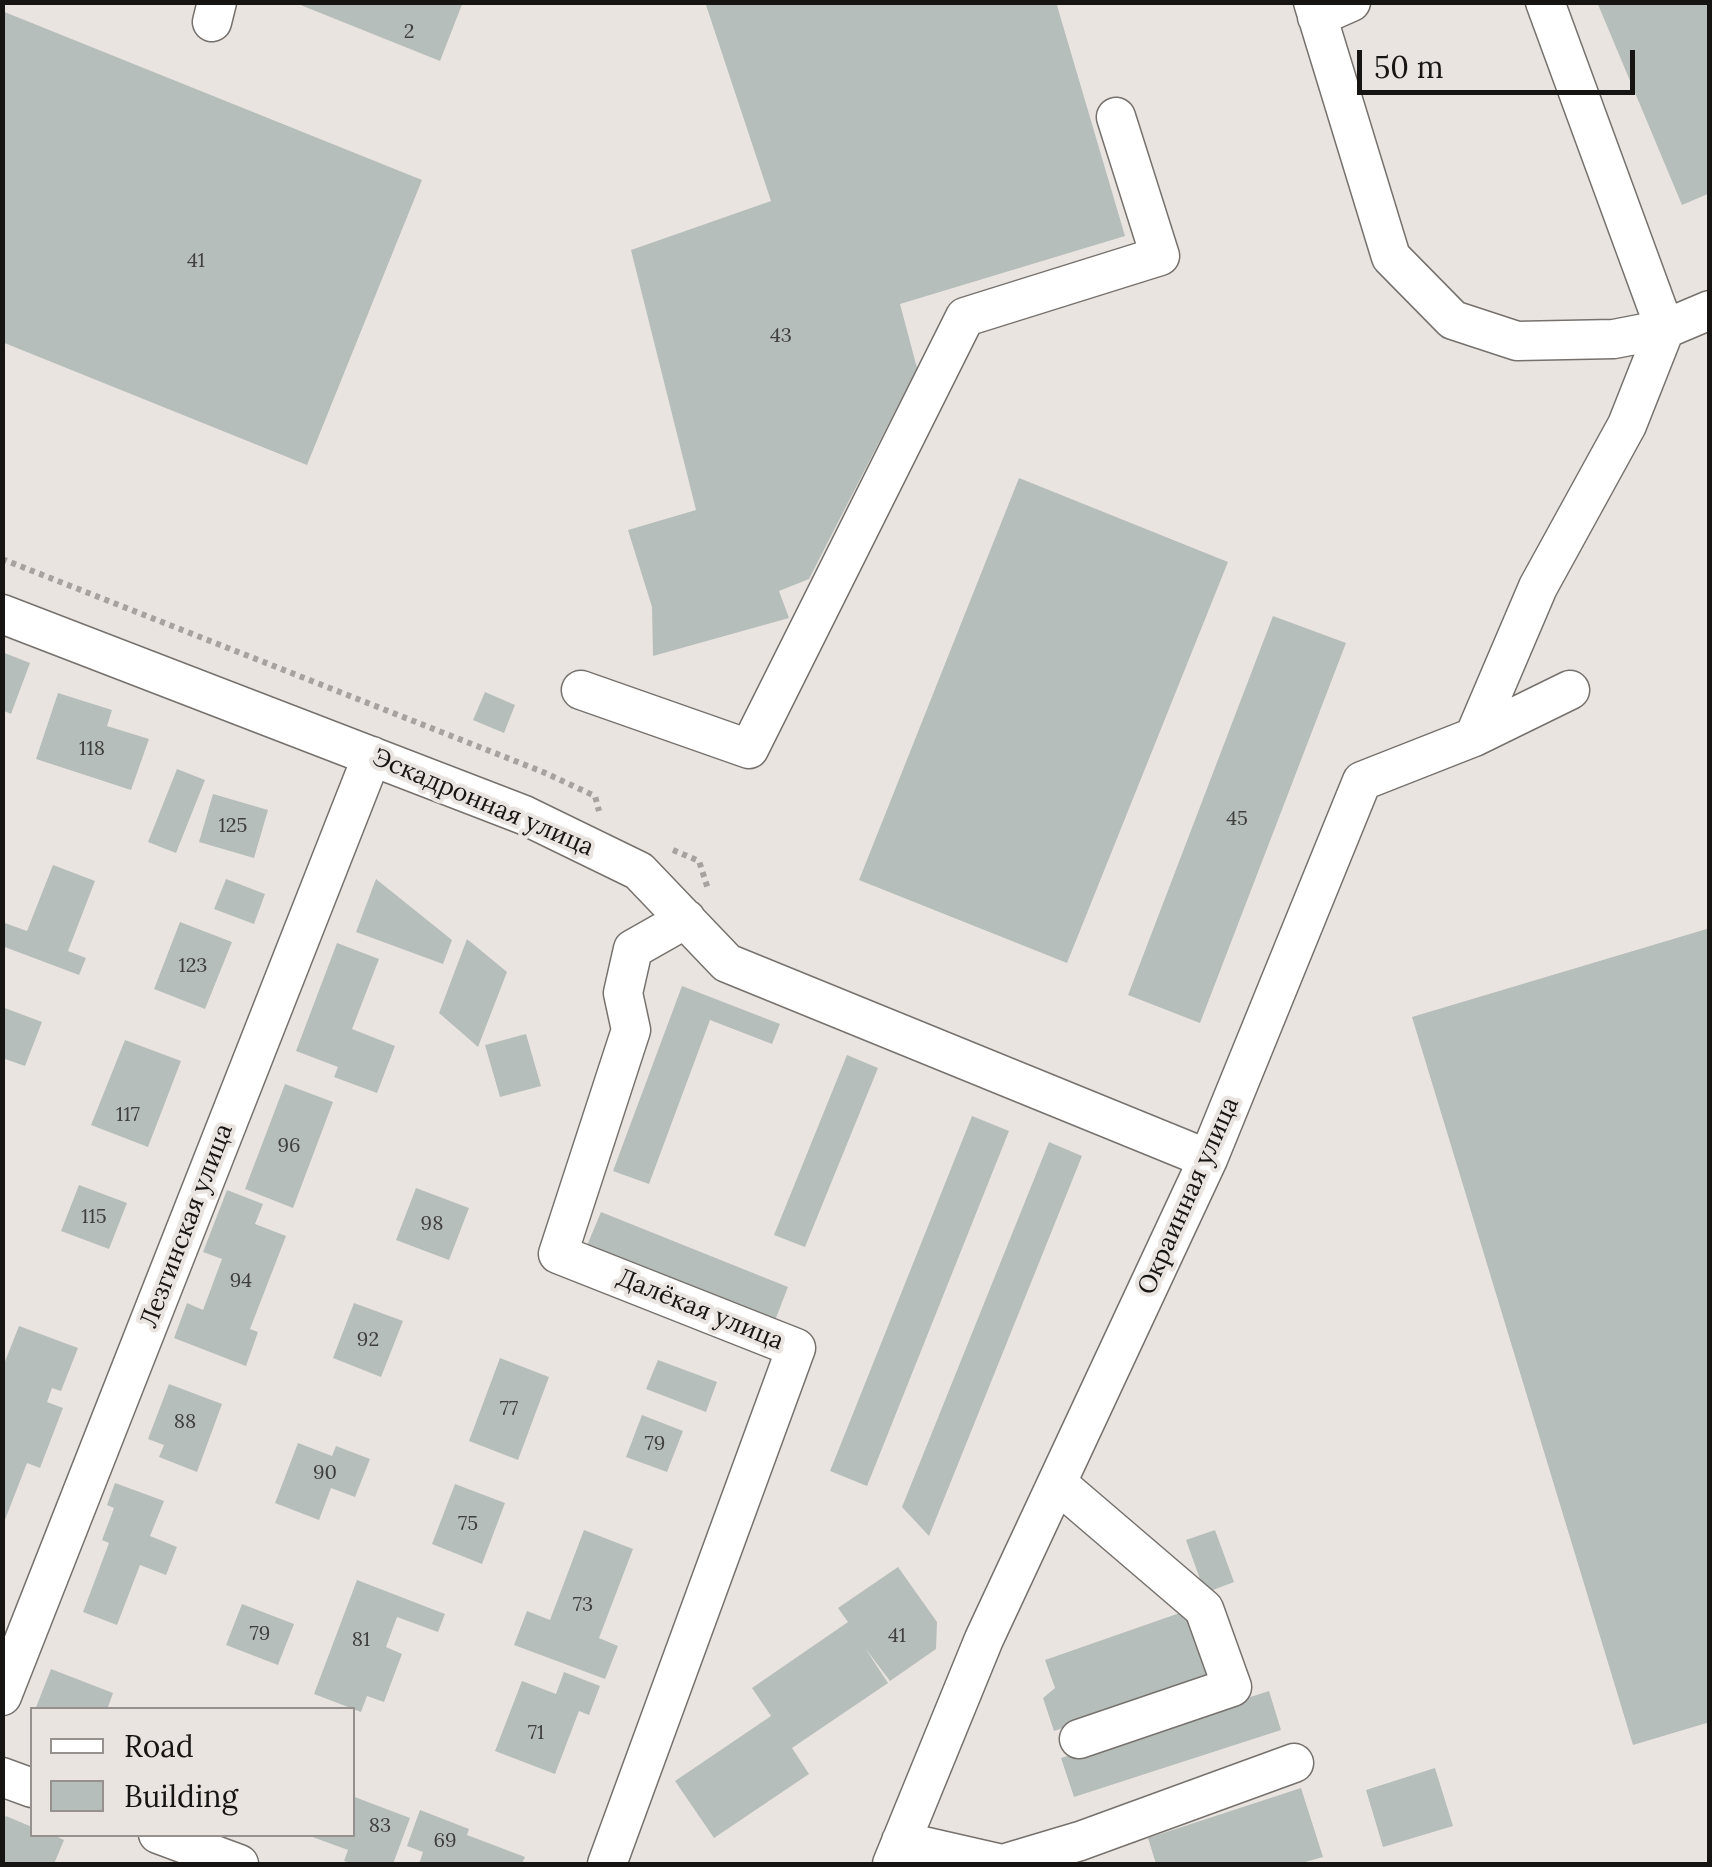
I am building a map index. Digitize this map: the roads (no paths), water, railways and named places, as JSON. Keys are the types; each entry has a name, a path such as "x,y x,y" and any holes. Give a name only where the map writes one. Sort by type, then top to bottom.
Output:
{"street":[{"path":"1474,737 1538,587 1627,425 1666,329 1545,2"},
{"path":"1327,7 1391,257 1453,320 1516,341 1614,339 1666,329 1710,310"},
{"path":"580,690 748,749 965,317 1160,256 1116,116"},
{"name":"Эскадронная улица","path":"2,614 524,815 639,871 726,964 1208,1159"},
{"name":"Окраинная улица","path":"897,1853 984,1639 1208,1159 1362,781 1474,737 1570,690"},
{"name":"Лезгинская улица","path":"2,1696 372,756"},
{"name":"Далёкая улица","path":"607,1864 796,1348 558,1254 631,1030 624,993 633,949 686,919"},
{"path":"1058,1484 1204,1608 1232,1687 1079,1739"},
{"path":"897,1853 1002,1864 1083,1853 1294,1764"},
{"path":"2,1777 30,1787"},
{"path":"166,1837 243,1864 256,1837"}]}
